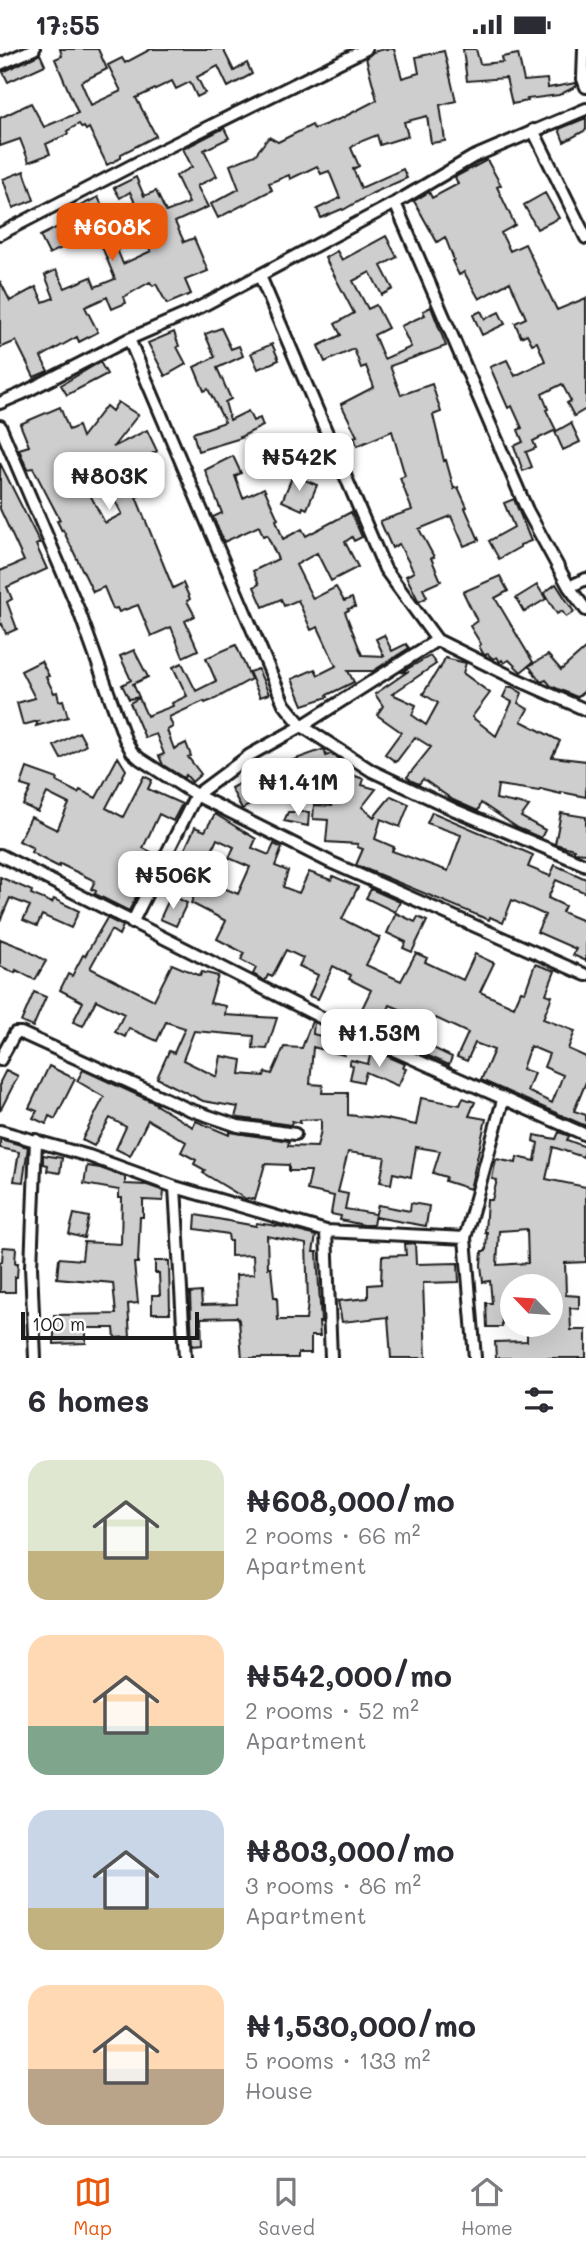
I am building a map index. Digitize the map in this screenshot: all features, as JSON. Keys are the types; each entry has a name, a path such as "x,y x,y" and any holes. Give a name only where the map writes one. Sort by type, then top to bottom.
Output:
{"street":[{"path":"0,64 34,49"},
{"path":"0,234 366,49"},
{"path":"584,49 583,79 586,87"},
{"path":"0,403 129,339 189,313 474,157 586,109"},
{"path":"533,130 586,238"},
{"path":"394,203 527,510 569,587 586,610"},
{"path":"260,276 385,569 437,640 586,710"},
{"path":"129,339 284,704 302,726 372,771 455,810 586,865"},
{"path":"0,426 79,611 132,752 196,795 330,862 586,975"},
{"path":"569,587 586,579"},
{"path":"132,923 196,795 250,755 302,726 437,640"},
{"path":"0,855 326,1020 586,1135"},
{"path":"0,1060 15,1034 21,1033 188,1109 238,1126 295,1134"},
{"path":"475,1358 465,1238 503,1100"},
{"path":"0,1131 89,1156 175,1187 326,1231 465,1238"},
{"path":"35,1358 30,1267 36,1140"},
{"path":"175,1187 185,1358"},
{"path":"326,1231 331,1358"}],"building":[{"path":"60,49 98,49 107,69 81,82 91,105 121,91 108,65 122,58 125,63 151,49 223,49 234,71 247,63 252,74 228,87 218,66 197,77 205,93 197,97 190,82 176,89 172,81 136,98 156,136 121,154 121,158 107,165 89,128 86,130 79,124 67,131 68,134 46,144 50,154 29,162 20,139 0,146 0,118 31,103 44,127 78,113 55,59 62,56"},
{"path":"394,49 402,78 419,73 416,57 444,51 456,101 440,105 445,141 431,143 427,116 404,122 408,136 380,145 377,135 357,143 351,148 359,166 353,169 361,188 403,169 407,178 321,218 317,209 340,198 329,171 321,174 317,166 290,179 289,175 269,183 272,190 218,218 211,204 239,189 230,165 255,155 269,137 278,142 312,125 314,129 342,118 377,100 366,58 373,52"},
{"path":"463,49 476,49 480,64 503,62 502,57 518,54 524,81 547,79 548,88 576,83 577,86 559,95 512,104 506,78 467,81"},
{"path":"40,54 45,65 8,82 3,72"},
{"path":"586,118 586,130 564,142 559,129"},
{"path":"224,128 229,138 204,150 217,176 197,186 208,207 175,222 184,242 194,238 208,271 185,280 191,294 167,304 156,284 153,286 150,282 124,297 126,303 112,309 107,297 85,307 98,332 79,342 77,337 41,357 48,371 34,377 16,341 0,348 0,281 10,301 36,287 43,302 54,298 45,275 56,270 65,288 91,277 95,287 115,279 96,232 49,254 40,236 78,217 74,209 98,197 107,216 112,214 118,226 140,214 130,192 120,198 114,188 136,177 144,196 156,191 166,212 189,203 176,176 192,167 183,149","holes":["138,232 151,251 123,264 115,244"]},
{"path":"487,160 501,185 497,187 515,225 501,233 510,251 525,244 557,310 586,298 586,409 574,416 567,403 571,401 562,384 542,394 556,430 533,441 536,448 526,452 532,467 523,471 514,446 523,442 518,430 522,428 512,406 508,408 490,367 507,360 515,376 545,361 537,342 532,344 527,334 521,337 515,323 526,318 510,282 479,299 464,272 459,275 445,237 437,242 414,201 429,192 432,198 458,184 455,177"},
{"path":"24,171 34,200 13,208 3,179"},
{"path":"545,193 559,218 537,229 524,205"},
{"path":"386,236 397,257 381,266 393,289 382,295 370,272 353,281 368,309 376,305 388,328 374,335 384,359 411,347 401,326 425,315 423,311 431,307 446,346 390,366 401,395 432,384 441,412 433,415 444,461 446,460 454,489 458,487 467,507 465,508 479,540 464,546 451,516 419,529 434,557 431,558 441,581 423,589 427,597 419,602 406,576 414,572 399,544 392,548 380,521 412,510 400,478 405,476 392,431 357,446 354,437 357,436 341,404 374,387 366,366 361,368 354,349 325,362 318,346 341,335 335,324 354,313 325,258 337,251 342,260"},
{"path":"481,311 485,319 499,312 505,324 482,335 473,315"},
{"path":"221,328 231,349 239,346 243,356 217,368 231,399 225,402 230,420 248,411 253,421 260,418 263,426 241,438 198,451 193,433 225,422 208,389 204,391 194,367 215,357 205,334"},
{"path":"174,332 179,346 177,347 186,364 165,376 148,343"},
{"path":"272,344 279,360 258,369 251,353"},
{"path":"100,362 107,374 67,395 61,385"},
{"path":"118,402 138,415 113,447 147,430 157,451 150,455 163,484 136,497 173,588 183,583 190,599 187,601 195,616 185,621 198,650 183,657 171,627 151,636 138,605 119,612 117,608 113,609 104,587 93,592 57,521 60,520 33,468 27,469 19,449 29,446 20,424 60,407 69,430 78,426 82,437 106,406 112,411","holes":["103,478 122,514 105,523 85,485"]},
{"path":"571,423 580,442 563,450 555,432"},
{"path":"233,456 241,473 235,476 243,498 264,488 278,519 276,520 283,539 302,529 306,536 351,512 362,537 354,541 352,537 345,542 358,567 331,581 317,553 296,565 313,599 336,587 344,601 352,598 355,607 345,612 362,655 384,656 376,639 384,635 392,651 406,644 409,648 373,671 348,671 354,682 327,695 328,697 303,705 292,679 315,669 318,675 336,666 318,627 311,630 298,600 284,606 281,599 263,607 254,587 259,584 253,571 278,559 267,535 263,536 259,526 224,542 213,517 222,513 205,470"},
{"path":"0,463 40,543 36,545 47,569 7,587 12,599 7,602 17,629 6,634 2,624 0,625 0,571 24,561 0,509"},
{"path":"293,475 317,485 307,509 303,507 302,510 282,501"},
{"path":"514,499 531,541 499,559 489,541 514,527 504,503"},
{"path":"500,576 508,591 495,598 533,662 521,672 509,660 504,663 497,657 493,659 488,654 484,655 470,626 477,621 463,592"},
{"path":"556,584 574,612 566,617 562,611 557,614 544,593"},
{"path":"537,585 546,599 524,612 516,598"},
{"path":"236,645 251,679 215,699 205,703 204,701 169,717 173,727 167,730 174,749 186,743 191,756 188,757 201,774 192,782 186,775 184,778 163,765 159,756 164,754 156,734 145,738 130,703 139,698 147,716 173,706 172,703 187,696 173,667 182,663 196,691 216,681 206,658"},
{"path":"586,648 586,690 577,697 551,686 546,680 541,682 529,666 548,655 561,670"},
{"path":"134,650 148,677 133,684 139,697 129,699 122,685 131,680 120,656"},
{"path":"430,656 436,664 392,694 416,705 412,715 426,725 438,703 423,694 445,658 466,663 463,673 490,693 472,717 496,736 512,702 503,697 508,687 512,687 522,693 518,703 528,709 521,721 560,741 552,757 586,761 586,797 498,785 496,799 529,806 521,817 545,830 541,838 518,828 481,803 478,811 453,800 423,779 419,784 407,777 431,747 415,737 396,762 385,754 401,732 377,715 383,706 375,694 407,672 402,672"},
{"path":"41,661 54,693 57,692 59,701 63,700 68,717 36,726 38,721 23,725 17,703 35,698 21,671"},
{"path":"258,669 269,694 260,697 249,672"},
{"path":"79,732 86,745 61,759 54,746"},
{"path":"324,749 326,756 331,754 338,758 343,772 364,779 362,785 376,789 362,807 374,817 391,796 409,804 400,827 381,819 375,839 394,847 392,851 448,871 461,835 427,823 432,812 533,855 528,867 550,876 555,865 586,879 586,893 556,880 548,898 565,906 562,912 586,922 586,961 573,955 576,949 537,932 545,915 512,900 503,923 490,917 489,920 356,865 363,849 357,847 358,844 326,842 328,820 313,819 314,805 332,806 321,780 298,789 302,781 282,771 258,781 264,798 242,809 231,788 246,780 244,776 284,760 285,763"},
{"path":"118,757 126,770 106,808 123,817 144,776 152,780 148,789 182,804 173,821 159,814 143,848 157,855 129,911 95,894 96,891 91,889 95,881 43,859 31,852 33,848 19,841 31,817 57,830 69,804 47,793 38,812 23,805 31,788 21,785 27,768 58,779 57,782 78,793 80,790 96,798"},
{"path":"288,812 309,812 308,826 284,821"},
{"path":"561,813 586,817 586,853 574,852 574,849 555,844"},
{"path":"215,814 256,839 252,848 269,855 274,844 282,848 275,866 288,871 283,887 299,893 309,872 331,880 333,876 358,887 342,919 380,938 366,965 401,981 416,953 427,958 425,962 463,980 475,954 494,963 480,992 514,1007 521,991 525,992 535,964 555,971 546,994 552,996 543,1019 575,1031 568,1049 586,1057 586,1082 574,1111 586,1115 586,1126 481,1080 494,1050 475,1043 467,1061 457,1057 468,1033 436,1018 434,1023 390,1005 381,1023 452,1057 449,1065 356,1021 371,990 349,979 351,975 333,966 318,999 309,996 318,975 299,966 303,958 286,950 272,977 268,975 265,981 253,974 256,968 241,960 244,953 217,939 226,921 191,903 202,879 238,894 250,867 229,858 234,847 217,839 201,874 178,864 195,827 205,831","holes":["530,1046 549,1054 544,1067 563,1075 552,1103 527,1091 534,1073 522,1069"]},
{"path":"0,877 32,891 31,894 52,903 54,899 79,911 71,928 42,915 37,926 23,920 30,906 10,898 0,921"},
{"path":"371,889 400,902 395,912 366,898"},
{"path":"171,895 187,903 176,926 160,919"},
{"path":"396,913 415,922 418,917 427,921 412,952 403,948 406,942 387,933"},
{"path":"107,918 123,926 119,935 111,930 90,968 154,1000 172,964 200,976 202,972 218,976 210,1003 226,1006 225,1015 277,1018 267,1049 253,1048 254,1036 194,1031 183,1060 217,1077 221,1056 242,1060 240,1074 272,1074 284,1047 302,1048 312,1021 313,1034 347,1043 344,1055 313,1047 310,1084 323,1085 322,1093 348,1093 348,1115 416,1125 421,1098 460,1105 463,1098 475,1102 469,1116 486,1119 470,1189 445,1181 446,1177 433,1173 440,1151 416,1147 411,1177 393,1173 391,1184 380,1182 385,1157 348,1152 338,1192 348,1194 345,1209 375,1214 373,1225 364,1225 340,1220 341,1216 331,1214 334,1196 307,1190 311,1171 289,1171 289,1165 265,1164 255,1200 246,1199 203,1173 205,1170 194,1164 196,1160 181,1152 186,1142 148,1120 130,1156 116,1149 126,1127 110,1118 94,1146 82,1140 104,1097 77,1081 83,1070 157,1104 193,1127 196,1121 229,1135 230,1132 289,1141 288,1146 317,1147 321,1130 321,1119 300,1120 300,1123 292,1121 291,1125 235,1117 238,1107 203,1101 157,1078 169,1051 174,1053 185,1028 166,1022 157,1041 129,1028 125,1037 115,1032 124,1014 96,1000 83,1026 73,1022 83,1002 60,990 68,974 72,976"},
{"path":"0,939 46,961 35,980 16,970 15,973 0,966"},
{"path":"34,992 46,997 33,1027 21,1022"},
{"path":"371,1052 405,1064 403,1068 406,1069 398,1086 366,1072 363,1082 350,1079 353,1066 349,1064 351,1060 368,1064"},
{"path":"49,1066 75,1079 55,1119 49,1116 46,1124 33,1118 37,1111 29,1108"},
{"path":"6,1070 18,1076 0,1111 0,1082"},
{"path":"559,1132 569,1136 567,1140 586,1147 583,1157 553,1147 546,1179 586,1187 586,1262 565,1263 566,1295 579,1296 579,1309 570,1308 571,1330 586,1330 586,1358 496,1358 495,1342 527,1341 527,1337 564,1337 564,1274 500,1274 500,1327 487,1327 486,1303 492,1303 490,1281 483,1282 481,1265 482,1251 486,1251 487,1200 492,1200 497,1180 492,1179 496,1159 516,1163 517,1157 535,1161 538,1143 533,1141 534,1135 556,1139","holes":["527,1229 528,1263 497,1265 499,1231"]},
{"path":"0,1139 28,1147 23,1182 14,1181 19,1152 0,1148"},
{"path":"43,1155 62,1158 60,1173 47,1171 48,1165 43,1164"},
{"path":"87,1166 125,1177 125,1184 147,1185 164,1191 163,1201 143,1200 138,1263 134,1263 138,1303 128,1304 130,1337 115,1338 114,1328 86,1328 86,1343 54,1344 54,1315 116,1314 113,1283 57,1278 59,1258 82,1260 84,1242 121,1244 122,1198 119,1198 119,1190 84,1184"},
{"path":"411,1203 429,1206 426,1226 375,1217 378,1205 410,1211"},
{"path":"74,1214 89,1217 84,1238 69,1234"},
{"path":"196,1215 256,1226 257,1223 284,1227 316,1236 313,1252 317,1252 321,1322 320,1336 311,1336 311,1353 298,1353 298,1358 242,1358 237,1317 201,1318 202,1345 192,1346 190,1293 201,1292 202,1305 237,1304 236,1275 254,1274 253,1255 231,1256 228,1234 195,1229","holes":["267,1236 306,1244 306,1320 278,1320 277,1297 274,1297 271,1268 268,1268"]},
{"path":"415,1243 416,1264 458,1263 459,1282 423,1283 426,1358 391,1358 388,1317 342,1322 338,1301 368,1298 368,1285 381,1284 382,1256 406,1255 405,1244"},
{"path":"3,1247 16,1248 15,1263 18,1263 15,1292 0,1292"},
{"path":"155,1261 169,1261 170,1313 152,1313 152,1295 160,1295 159,1273 155,1273"}]}
